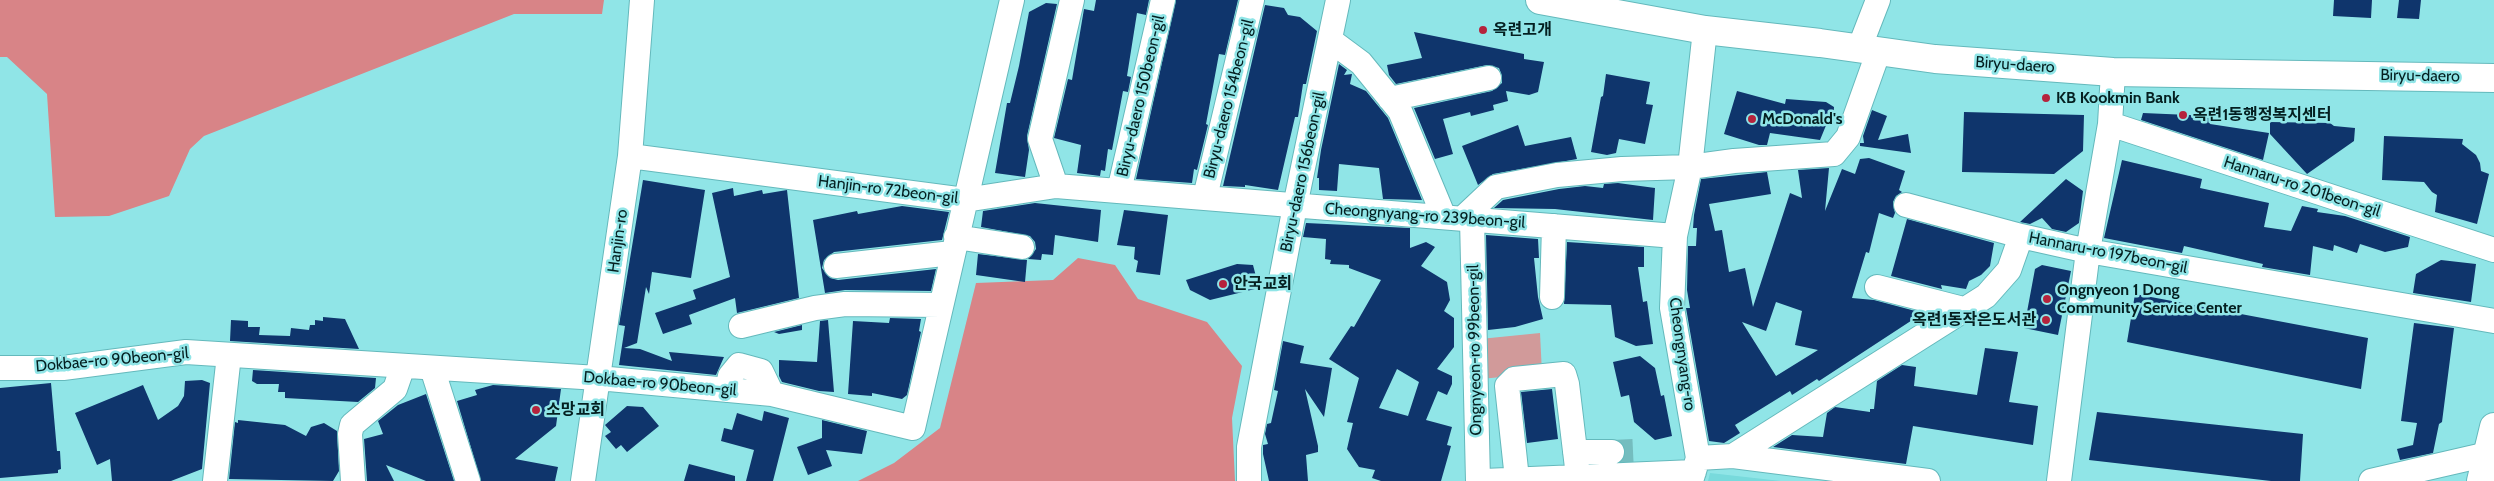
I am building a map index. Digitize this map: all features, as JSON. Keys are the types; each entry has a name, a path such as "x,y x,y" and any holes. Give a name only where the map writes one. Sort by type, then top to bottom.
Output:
{"main road":[{"name":"Biryu-daero","path":"1540,0 1705,30 1934,59 2113,72 2494,78"},
{"path":"2481,481 2491,455 2494,427"}],"street":[{"name":"Hanjin-ro","path":"583,481 630,156 642,0"},
{"path":"741,326 815,308 845,304 941,305 1012,0"},
{"path":"1056,186 1040,139 1072,0"},
{"name":"Biryu-daero 150beon-gil","path":"1119,191 1163,0"},
{"name":"Biryu-daero 154beon-gil","path":"1205,197 1252,0"},
{"name":"Biryu-daero 156beon-gil","path":"1249,481 1249,447 1295,206 1338,0"},
{"path":"1455,217 1496,187 1557,175 1622,169 1690,167 1734,161 1834,154 1848,136 1869,51 1878,0"},
{"name":"Cheongnyang-ro","path":"1694,470 1672,308 1675,236 1690,167 1705,30"},
{"path":"1330,40 1361,63 1390,99 1489,78"},
{"path":"2060,481 2088,251 2110,124 2113,72"},
{"name":"Cheongnyang-ro 239beon-gil","path":"1390,99 1400,111 1455,217"},
{"name":"Hannaru-ro 201beon-gil","path":"2110,124 2494,250"},
{"name":"Hanjin-ro 72beon-gil","path":"630,156 965,200 1056,186 1295,206"},
{"path":"1906,205 2021,236"},
{"name":"Cheongnyang-ro 239beon-gil","path":"1295,206 1455,217 1675,236"},
{"name":"Ongnyeon-ro 99beon-gil","path":"1455,217 1478,481"},
{"path":"1552,297 1554,226"},
{"name":"Hannaru-ro 197beon-gil","path":"1733,456 1967,310 1999,284 2009,270 2021,236 2088,251 2494,321"},
{"path":"836,266 954,245 1022,247"},
{"path":"1877,287 1967,310"},
{"name":"Dokbae-ro 90beon-gil","path":"0,368 63,368 186,352 598,378 772,394 912,428 941,305"},
{"path":"215,481 228,355"},
{"path":"354,481 350,434 352,425 395,389 403,366"},
{"path":"432,368 468,481"},
{"path":"1502,480 1507,386 1514,379 1564,374 1567,384 1574,452 1582,477"},
{"path":"1574,452 1612,452"},
{"path":"2371,481 2491,455"},
{"path":"1484,481 1694,470 1733,456 1928,481"}],"shaded area":[{"path":"0,0 604,0 602,14 514,14 204,136 190,149 169,196 109,216 55,217 47,94 7,57 0,57"},
{"path":"1078,258 1115,265 1138,299 1207,322 1242,366 1232,418 1235,481 858,481 894,463 940,428 976,283 1053,280"},
{"path":"1540,333 1542,373 1481,379 1480,339"},
{"path":"1710,473 1781,481 1708,481"}],"building":[{"path":"1096,0 1149,0 1146,15 1137,13 1127,76 1131,77 1128,92 1123,91 1112,150 1108,149 1105,171 1101,170 1100,176 1077,173 1081,145 1054,138 1068,79 1072,80 1084,9 1094,11"},
{"path":"1176,0 1238,0 1225,55 1219,54 1206,124 1208,125 1197,170 1194,169 1192,183 1136,179"},
{"path":"2334,0 2372,0 2371,18 2333,16"},
{"path":"2399,0 2421,0 2419,19 2397,18"},
{"path":"1046,3 1057,4 1027,136 1029,150 1025,177 995,173 1007,103 1010,103 1019,66 1029,12"},
{"path":"1265,5 1284,8 1288,15 1300,17 1317,31 1306,84 1303,84 1298,117 1295,117 1278,190 1245,185 1245,187 1223,186"},
{"path":"1414,32 1524,54 1524,59 1544,62 1538,92 1529,95 1506,91 1508,101 1493,105 1494,110 1471,116 1470,112 1443,119 1453,154 1435,159 1414,108 1492,91 1502,83 1502,76 1499,68 1487,65 1396,84 1389,75 1387,65 1422,58"},
{"path":"1339,64 1347,70 1344,75 1352,74 1350,84 1366,91 1388,118 1422,200 1383,199 1379,168 1339,164 1337,191 1319,190 1319,178 1317,178 1321,150"},
{"path":"1606,74 1650,82 1646,104 1653,105 1645,144 1619,139 1616,153 1607,155 1591,152"},
{"path":"1737,91 1785,104 1786,99 1826,102 1834,107 1833,124 1827,123 1820,140 1770,133 1767,145 1759,145 1724,134"},
{"path":"1872,110 1887,116 1878,140 1908,134 1911,153 1860,146 1860,143 1864,143 1863,136"},
{"path":"1964,112 2084,115 2083,151 2054,174 1962,172"},
{"path":"2143,113 2212,116 2210,124 2269,133 2263,160 2141,120"},
{"path":"2270,122 2330,123 2334,126 2355,128 2354,141 2307,174 2270,134"},
{"path":"1518,125 1525,146 1571,137 1577,159 1493,174 1478,185 1462,146"},
{"path":"2384,136 2463,139 2462,144 2476,155 2481,171 2489,174 2477,224 2435,212 2437,195 2424,182 2382,180"},
{"path":"1869,158 1905,171 1899,190 1902,192 1896,196 1893,202 1895,213 1893,218 1879,213 1869,253 1866,252 1852,298 1874,300 1923,313 1819,381 1817,379 1792,395 1790,391 1735,425 1740,433 1724,443 1709,441 1686,308 1690,308 1687,290 1688,246 1696,246 1697,228 1693,228 1701,179 1767,172 1771,194 1709,204 1715,231 1722,230 1729,272 1745,268 1753,307 1790,193 1802,198 1798,170 1829,168 1825,211 1842,169 1855,174 1860,159","holes":["1776,302 1802,311 1795,345 1818,350 1776,376 1742,322 1766,331"]},
{"path":"2122,160 2202,179 2200,188 2269,203 2264,227 2291,231 2302,206 2318,209 2317,212 2345,216 2410,237 2408,247 2385,252 2360,244 2357,253 2334,245 2333,251 2313,246 2310,275 2262,267 2263,264 2184,246 2182,253 2104,238"},
{"path":"2066,179 2083,191 2079,223 2066,232 2052,229 2042,218 2030,224 2020,222"},
{"path":"643,180 705,190 691,278 652,272 649,294 646,287 637,343 624,348 640,349 672,361 669,352 724,357 716,375 619,365 625,326 619,325"},
{"path":"1618,183 1655,188 1653,220 1555,209 1494,208 1503,200 1559,189 1585,186 1603,188 1604,184"},
{"path":"733,188 734,196 762,190 763,194 787,190 799,298 737,313 735,298 689,315 692,324 663,334 655,313 696,299 693,290 730,277 712,193"},
{"path":"1035,203 1101,210 1098,242 1055,235 1053,255 1042,254 1041,260 1028,259 1036,249 1035,242 1030,236 981,227 983,211"},
{"path":"902,206 949,212 942,240 834,252 824,260 822,268 830,278 838,280 936,269 931,291 845,290 825,293 813,220 857,211 858,214"},
{"path":"1124,210 1168,215 1160,275 1136,272 1138,261 1134,259 1135,247 1117,245"},
{"path":"1907,219 1994,243 1990,266 1981,275 1969,281 1966,289 1941,285 1942,289 1891,276"},
{"path":"1306,223 1410,228 1410,248 1426,242 1435,247 1421,266 1447,282 1450,300 1444,311 1454,318 1454,347 1437,369 1452,376 1452,384 1447,395 1438,391 1426,420 1452,427 1447,445 1451,446 1441,481 1381,481 1372,478 1375,470 1359,467 1347,449 1353,423 1347,422 1359,378 1329,359 1351,326 1354,327 1381,280 1349,268 1349,265 1330,264 1331,260 1325,259 1326,239 1303,237","holes":["1397,369 1419,382 1408,416 1379,408"]},
{"path":"1486,235 1538,239 1539,258 1534,258 1538,297 1543,319 1515,327 1488,330"},
{"path":"1567,242 1644,247 1644,267 1638,267 1643,302 1647,301 1653,344 1636,346 1615,337 1611,305 1564,304"},
{"path":"978,254 1027,260 1025,282 976,275"},
{"path":"2441,260 2476,264 2471,302 2413,293 2416,274"},
{"name":"안국교회","path":"1237,264 1253,265 1259,288 1210,300 1190,290 1186,280"},
{"name":"Ongnyeon 1 Dong Community Service Center","path":"2042,265 2071,271 2058,335 2024,328 2035,269"},
{"path":"2135,294 2368,338 2361,389 2127,342"},
{"path":"323,317 345,319 359,349 230,341 231,320 248,321 248,327 260,327 259,335 290,336 291,328 309,330 310,325 315,325 315,320 323,321"},
{"path":"890,318 921,319 919,331 921,332 907,395 902,399 872,393 872,396 848,394 853,321 889,323"},
{"path":"828,320 834,392 819,391 782,382 779,376 779,360 817,362 820,321"},
{"path":"2414,323 2454,328 2442,422 2439,424 2433,453 2400,460 2397,449 2413,445 2417,423 2401,421"},
{"path":"802,325 802,330 779,334 774,332"},
{"path":"1283,341 1304,346 1300,363 1332,368 1324,417 1305,389 1318,446 1318,452 1306,455 1308,481 1269,481 1263,454 1263,445 1268,444 1265,434 1267,424 1271,423 1278,391 1274,390"},
{"path":"1985,348 2018,352 2009,402 2038,406 2033,445 1913,426 1906,464 1773,447 1792,435 1823,437 1827,413 1835,407 1870,412 1870,409 1874,409 1877,381 1902,365 1916,367 1914,386 1977,395"},
{"path":"1640,356 1655,368 1661,396 1664,395 1672,436 1655,440 1634,422 1629,395 1621,397 1613,362"},
{"path":"253,370 376,378 375,388 358,402 285,398 285,392 278,392 279,384 257,384 252,381"},
{"path":"202,380 210,383 202,469 171,481 112,481 110,459 97,465 75,413 143,385 158,420 178,406 184,396 185,381"},
{"path":"51,383 57,451 60,451 61,469 58,470 58,473 0,478 0,388"},
{"path":"493,385 561,389 556,426 515,459 558,467 555,481 481,481 457,401 477,395 475,390"},
{"path":"1552,389 1558,439 1527,443 1521,392"},
{"path":"426,394 454,481 426,481 386,465 394,481 367,481 364,439 383,434 378,421 398,405"},
{"path":"627,406 643,407 659,426 627,452 621,445 616,449 605,436 611,432 605,425"},
{"path":"764,411 789,418 773,481 746,481 754,450 721,441 724,428 732,430 737,413 762,421"},
{"path":"2097,412 2303,434 2300,481 2271,481 2089,460"},
{"path":"238,420 285,425 306,436 311,427 324,423 337,431 339,471 333,481 229,479 235,422 238,423"},
{"path":"822,420 867,431 862,454 826,450 832,466 808,475 797,447 822,438"},
{"path":"689,464 735,476 735,481 684,481"}],"tunnel":[{"path":"1612,452 1633,451"}],"place":[{"name":"옥련고개","path":"1483,30"},
{"name":"KB Kookmin Bank","path":"2046,98"},
{"name":"옥련1동행정복지센터","path":"2183,115"},
{"name":"McDonald's","path":"1752,119"},
{"name":"안국교회","path":"1223,284"},
{"name":"Ongnyeon 1 Dong Community Service Center","path":"2047,299"},
{"name":"옥련1동작은도서관","path":"2046,320"},
{"name":"소망교회","path":"536,410"}]}
